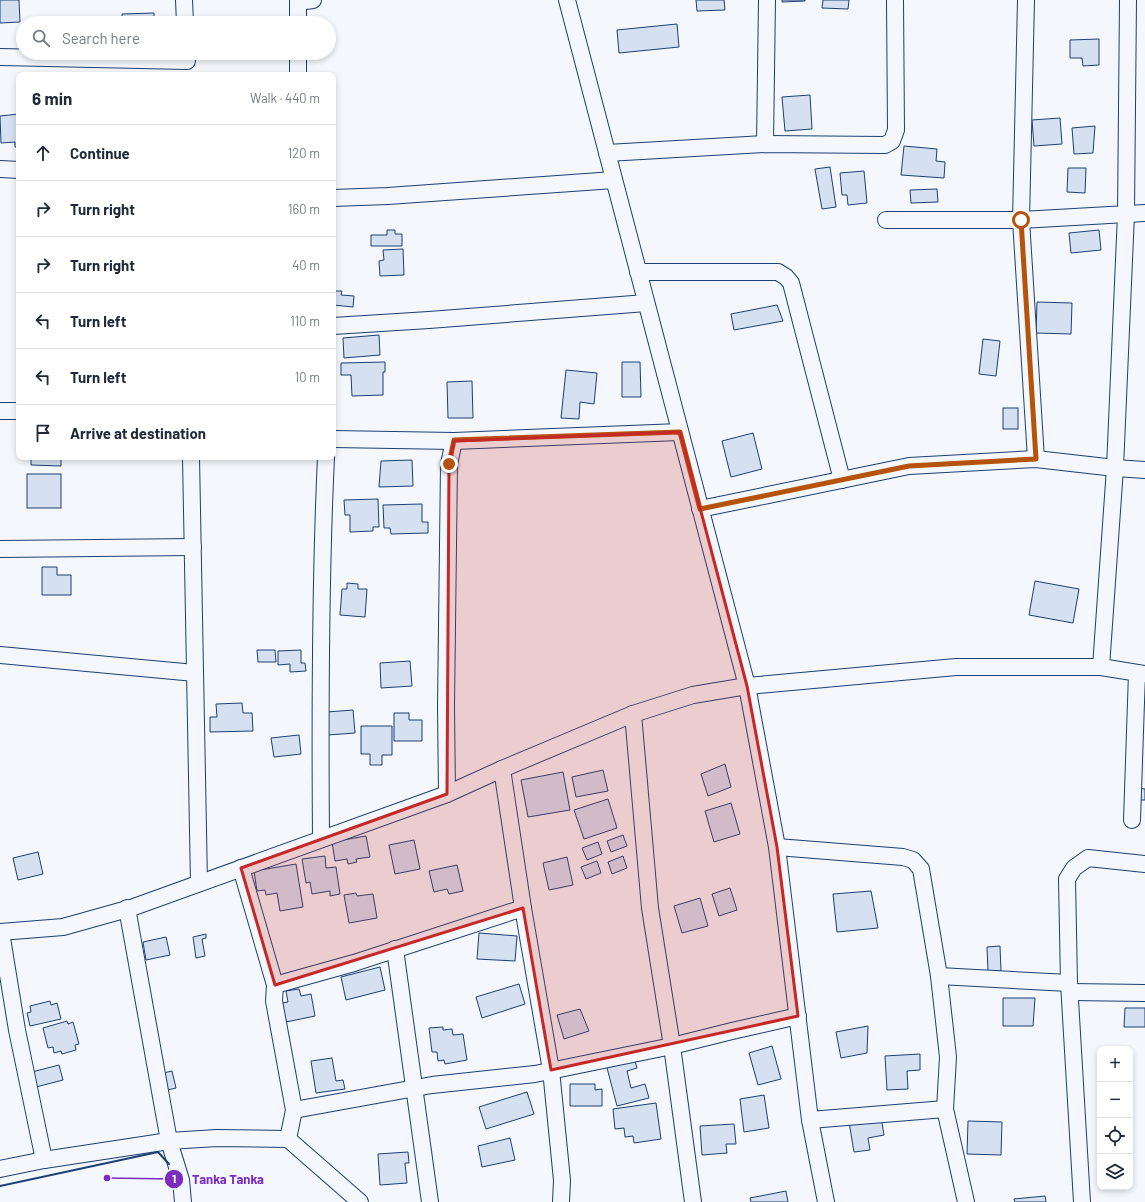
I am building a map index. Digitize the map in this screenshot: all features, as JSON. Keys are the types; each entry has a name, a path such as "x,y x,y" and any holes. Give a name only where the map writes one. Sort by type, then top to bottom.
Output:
{"street":[{"path":"184,0 185,16"},
{"path":"567,0 747,686 777,847 810,1120 826,1202"},
{"path":"765,144 766,0"},
{"path":"607,154 765,144 885,145 892,141 896,130 895,0"},
{"path":"1026,0 1021,220 1036,459"},
{"path":"1101,667 1115,468 1126,214 1128,0"},
{"path":"300,16 303,1"},
{"path":"0,57 16,58"},
{"path":"94,60 187,63"},
{"path":"298,60 298,72"},
{"path":"0,169 16,170"},
{"path":"336,198 614,180"},
{"path":"886,220 1021,220 1145,213"},
{"path":"638,272 778,272 786,276 791,283 842,480"},
{"path":"336,326 646,303"},
{"path":"1,410 16,412"},
{"path":"336,440 454,440 680,432"},
{"path":"447,794 446,707 449,464 454,440"},
{"path":"700,509 909,466 1036,459 1145,470"},
{"path":"191,460 199,883"},
{"path":"321,839 320,723 323,517 326,460"},
{"path":"0,549 192,547"},
{"path":"0,655 195,673"},
{"path":"44,1160 17,1030 0,932 63,927 127,908 447,794 632,714 693,695 747,686 956,667 1101,667 1141,673 1132,820"},
{"path":"632,714 650,908 672,1046 692,1202"},
{"path":"502,769 523,908 551,1070 562,1180 561,1202"},
{"path":"777,847 903,857 913,860 921,869 939,976 948,1057 945,1109 966,1202"},
{"path":"1082,1202 1070,987 1067,879 1074,868 1088,858 1145,864"},
{"path":"241,868 275,985 274,1001 294,1110 288,1139"},
{"path":"127,908 169,1141 181,1180 184,1202"},
{"path":"275,985 354,963 523,908"},
{"path":"395,949 413,1089 430,1202"},
{"path":"939,976 1145,993"},
{"path":"294,1110 432,1085 536,1074 672,1046 798,1016"},
{"path":"810,1120 945,1109"},
{"path":"0,1169 44,1160 169,1141 217,1138 288,1139 360,1202"}],"highlighted area":[{"path":"680,432 747,686 777,847 798,1016 551,1070 523,908 275,985 241,868 447,794 449,464 454,441"}],"building":[{"path":"0,0 19,0 20,16 16,16 16,22 0,23"},
{"path":"696,0 724,0 725,10 697,11"},
{"path":"782,0 805,0 805,1 782,2"},
{"path":"823,0 849,0 848,9 822,8"},
{"path":"154,13 154,16 122,16 122,14"},
{"path":"677,24 679,47 619,53 617,30"},
{"path":"1099,39 1099,65 1083,66 1082,58 1070,58 1070,40"},
{"path":"810,95 812,129 785,131 782,97"},
{"path":"16,114 16,147 15,142 1,143 0,116"},
{"path":"1060,118 1062,144 1034,146 1032,120"},
{"path":"1095,126 1093,153 1074,154 1072,128"},
{"path":"904,146 937,149 936,161 945,162 944,178 901,175"},
{"path":"830,167 836,207 822,209 815,169"},
{"path":"1068,168 1086,168 1085,193 1067,192"},
{"path":"864,171 867,203 848,205 847,195 842,195 840,173"},
{"path":"937,189 938,202 911,203 910,190"},
{"path":"387,230 395,230 395,234 402,234 402,246 371,246 371,235 387,235"},
{"path":"1099,230 1101,250 1071,253 1069,233"},
{"path":"403,249 404,275 380,276 379,261 384,260 383,250"},
{"path":"336,291 342,291 341,295 354,296 353,307 336,305"},
{"path":"1037,302 1072,303 1071,334 1036,333"},
{"path":"777,305 783,321 734,330 731,314"},
{"path":"379,335 380,355 344,358 343,338"},
{"path":"983,339 1000,341 996,376 979,374"},
{"path":"385,362 385,372 383,372 383,395 352,396 351,375 341,375 341,363"},
{"path":"622,362 640,362 641,397 622,397"},
{"path":"566,370 597,373 594,404 580,402 579,419 561,418"},
{"path":"472,381 473,418 448,418 447,382"},
{"path":"1003,408 1018,408 1018,429 1003,429"},
{"path":"753,433 762,469 731,477 722,441"},
{"path":"31,460 61,460 61,466 31,465"},
{"path":"412,460 413,486 379,487 381,461"},
{"path":"27,474 61,474 61,508 27,508"},
{"path":"378,499 379,527 373,527 373,531 350,532 350,515 345,515 344,500"},
{"path":"422,504 422,522 428,522 428,533 391,534 390,528 384,528 383,505"},
{"path":"42,567 57,567 57,575 71,575 71,595 42,595"},
{"path":"1035,581 1079,589 1073,623 1029,615"},
{"path":"347,583 358,584 358,589 367,589 365,617 340,615 342,589 347,589"},
{"path":"257,650 275,650 276,662 258,662"},
{"path":"301,650 301,663 305,663 306,671 290,672 290,664 278,665 278,651"},
{"path":"410,661 412,686 381,688 380,663"},
{"path":"242,703 243,713 252,713 253,731 210,732 210,717 217,717 216,704"},
{"path":"353,710 355,733 328,735 327,712"},
{"path":"394,713 409,713 409,720 422,720 422,741 394,741"},
{"path":"361,726 392,726 392,755 382,755 382,765 370,765 370,754 361,754"},
{"path":"299,735 301,754 274,757 271,738"},
{"path":"725,764 731,787 708,796 701,774"},
{"path":"603,770 608,791 576,797 572,777"},
{"path":"563,772 570,810 528,817 521,780"},
{"path":"1138,788 1145,789 1145,800 1138,800"},
{"path":"608,799 617,828 584,839 574,810"},
{"path":"731,803 740,834 714,842 705,811"},
{"path":"623,835 627,846 611,852 607,841"},
{"path":"366,836 370,857 356,859 357,862 348,864 347,859 335,861 332,842"},
{"path":"414,840 420,869 395,874 389,845"},
{"path":"598,842 602,854 587,860 582,848"},
{"path":"38,852 43,874 18,880 13,858"},
{"path":"325,856 326,868 336,867 340,894 330,896 330,891 312,894 310,882 306,883 302,859"},
{"path":"623,856 627,868 612,874 608,862"},
{"path":"567,857 573,885 549,890 543,863"},
{"path":"597,861 601,873 586,879 581,867"},
{"path":"296,864 303,907 280,911 277,893 266,895 265,890 257,891 254,871"},
{"path":"457,865 463,891 449,894 447,889 434,892 429,871"},
{"path":"730,888 737,910 719,916 712,894"},
{"path":"871,891 878,928 837,932 833,894"},
{"path":"356,893 357,896 373,894 377,918 349,923 344,895"},
{"path":"700,898 708,926 682,933 674,906"},
{"path":"479,933 517,936 515,961 477,959"},
{"path":"206,934 206,938 202,939 205,956 196,958 193,937"},
{"path":"166,937 170,955 146,960 143,942"},
{"path":"1000,946 1001,971 988,971 987,947"},
{"path":"380,967 385,990 346,1000 341,977"},
{"path":"519,984 525,1004 482,1018 476,997"},
{"path":"299,989 301,996 311,994 315,1016 286,1022 282,1003 288,1002 286,991"},
{"path":"1003,998 1035,998 1033,1026 1003,1026"},
{"path":"50,1001 51,1005 57,1003 61,1019 30,1026 27,1013 31,1012 30,1006"},
{"path":"1125,1008 1145,1008 1145,1027 1124,1027"},
{"path":"580,1009 589,1031 564,1039 557,1015"},
{"path":"67,1021 68,1024 73,1022 79,1044 75,1045 76,1050 62,1054 61,1051 54,1053 53,1047 48,1048 43,1028"},
{"path":"868,1026 867,1053 841,1058 836,1032"},
{"path":"443,1027 443,1030 452,1029 453,1035 463,1034 467,1060 445,1064 444,1060 438,1061 437,1052 432,1052 429,1028"},
{"path":"772,1046 781,1079 758,1085 749,1053"},
{"path":"920,1054 920,1070 907,1071 908,1089 887,1090 885,1056"},
{"path":"634,1057 637,1068 627,1071 631,1088 645,1084 649,1098 617,1106 606,1064"},
{"path":"332,1058 336,1081 343,1080 345,1089 316,1093 311,1061"},
{"path":"59,1065 63,1080 36,1087 32,1072"},
{"path":"172,1071 176,1088 163,1091 159,1074"},
{"path":"570,1084 595,1084 595,1090 602,1089 602,1106 570,1106"},
{"path":"527,1092 534,1114 486,1129 479,1107"},
{"path":"764,1095 769,1128 744,1132 740,1099"},
{"path":"656,1103 661,1139 634,1143 633,1136 625,1137 624,1128 615,1129 613,1109"},
{"path":"881,1117 884,1135 868,1138 870,1150 854,1152 849,1122"},
{"path":"968,1121 1002,1122 1001,1155 967,1154"},
{"path":"734,1124 736,1144 726,1144 727,1153 702,1155 700,1126"},
{"path":"510,1138 515,1160 482,1167 478,1146"},
{"path":"408,1152 409,1163 405,1163 407,1183 380,1185 378,1154"},
{"path":"786,1191 788,1202 751,1202 750,1198"},
{"path":"1045,1196 1046,1202 1015,1202 1014,1199"}],"wall":[{"path":"0,1186 158,1152 169,1164"}],"place":[{"name":"Tanka Tanka","path":"107,1178"}],"route":[{"path":"449,464 454,440 680,432 700,509 909,466 1036,459 1021,220"}]}
